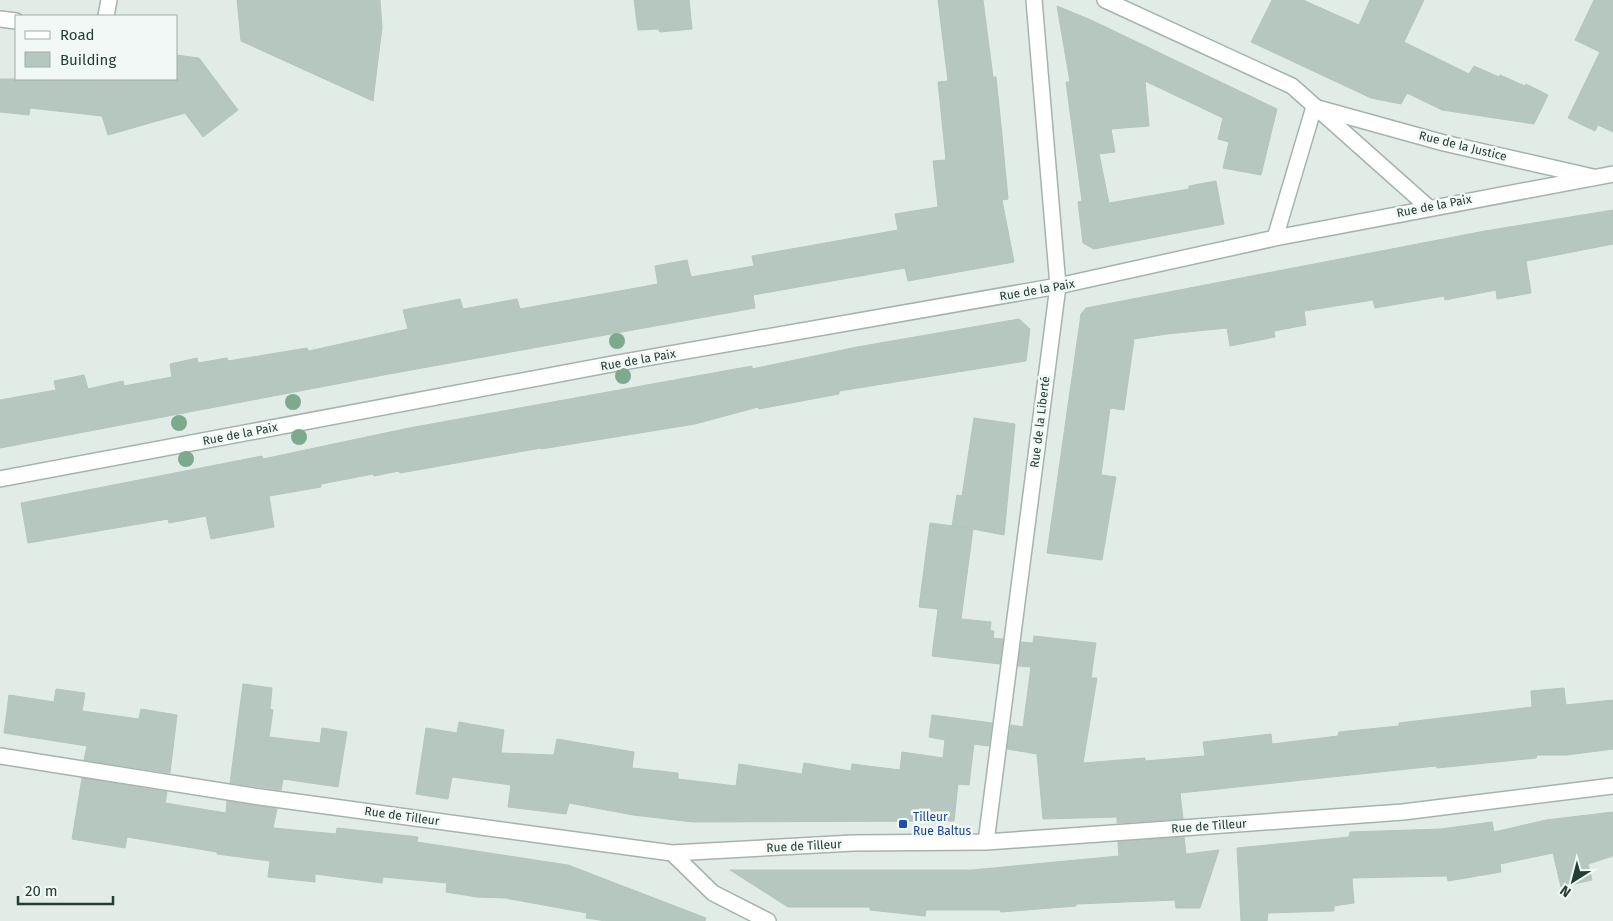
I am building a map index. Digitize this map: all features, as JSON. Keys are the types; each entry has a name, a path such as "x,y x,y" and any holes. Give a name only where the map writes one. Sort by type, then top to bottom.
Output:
{"street":[{"path":"106,15 109,0"},
{"name":"Rue de la Liberté","path":"986,842 1058,286 1034,0"},
{"name":"Rue de la Justice","path":"1105,0 1292,86 1428,207"},
{"path":"0,19 15,21"},
{"path":"1275,238 1314,107"},
{"name":"Rue de la Justice","path":"1314,107 1444,142 1593,176 1613,174"},
{"name":"Rue de la Paix","path":"0,479 612,364 1058,286 1275,238 1593,176"},
{"name":"Rue de Tilleur","path":"0,756 260,797 672,853 853,843 986,842 1403,812 1613,786"},
{"path":"672,853 713,893 768,921"}],"building":[{"path":"237,0 380,0 382,27 373,101 241,41"},
{"path":"634,0 689,0 692,29 660,32 658,29 638,30"},
{"path":"938,0 983,0 993,77 996,77 1002,135 1008,199 1002,200 1014,262 908,281 905,268 753,295 755,308 389,374 0,448 0,400 56,390 54,381 84,375 88,389 123,381 124,386 172,377 170,364 197,358 198,363 227,358 228,361 307,348 309,351 408,329 403,310 460,299 463,309 517,299 520,309 658,284 655,266 687,260 691,277 754,266 752,256 898,230 895,214 938,207 933,161 946,160 938,82 948,81"},
{"path":"1272,0 1303,0 1359,25 1370,0 1424,0 1404,42 1469,74 1474,66 1525,86 1526,84 1548,95 1534,124 1442,110 1407,93 1401,104 1371,98 1251,42"},
{"path":"1594,0 1613,0 1613,132 1598,125 1595,131 1568,118 1600,52 1575,40"},
{"path":"1057,6 1091,20 1277,109 1261,175 1223,168 1229,142 1218,139 1223,118 1145,81 1149,126 1111,129 1115,152 1099,154 1109,203 1189,189 1189,186 1216,181 1224,224 1094,249 1083,243 1078,202 1082,201 1066,82 1070,82"},
{"path":"178,55 199,58 238,110 203,137 185,113 108,135 102,116 30,108 29,115 0,112 0,79 178,80"},
{"path":"1613,210 1613,244 1526,261 1531,293 1497,299 1496,290 1445,300 1444,296 1375,308 1373,300 1304,311 1306,325 1274,331 1275,337 1230,346 1227,328 1134,339 1124,410 1110,408 1101,475 1116,477 1102,560 1047,553 1081,314 1086,308 1485,231"},
{"path":"1019,319 1030,329 1026,361 839,391 839,394 759,409 758,407 695,424 541,448 400,473 399,471 374,476 373,474 321,484 321,487 269,496 274,527 211,539 206,516 169,523 168,519 28,543 21,503 262,456 263,459 409,428 752,366 752,369 857,347"},
{"path":"974,418 1015,424 1004,535 973,529 961,619 991,622 990,630 994,631 993,638 1003,639 1000,664 932,656 938,609 919,607 930,523 952,526 957,495 962,496"},
{"path":"1034,636 1096,643 1091,678 1097,678 1083,763 1145,758 1145,761 1205,756 1203,742 1271,734 1272,744 1338,736 1339,732 1399,726 1399,723 1532,707 1531,691 1564,688 1566,705 1613,700 1613,749 1567,755 1537,755 1536,758 1437,768 1436,766 1180,793 1183,819 1117,823 1117,817 1043,819 1037,754 1007,749 1011,725 1023,727 1031,667 1018,666 1021,642 1033,643"},
{"path":"243,684 272,688 270,709 273,710 269,737 320,743 322,728 347,732 338,787 283,779 281,790 230,783"},
{"path":"56,689 85,693 82,711 139,719 141,709 177,715 170,773 84,760 87,746 4,733 9,695 54,702"},
{"path":"932,715 992,723 989,746 974,744 969,785 958,784 954,821 693,822 633,815 569,803 566,814 508,807 511,785 452,777 448,799 416,794 426,728 457,733 459,722 504,730 501,753 554,755 557,739 634,752 632,768 678,773 678,779 736,786 739,764 802,774 804,763 851,771 852,764 900,770 902,752 943,758 945,740 929,737"},
{"path":"82,778 167,792 165,803 226,813 227,801 277,809 273,828 336,834 337,828 418,837 417,842 568,865 706,918 705,921 606,921 586,918 587,913 505,898 477,897 446,892 447,883 383,877 382,883 315,874 315,882 268,877 270,861 217,854 217,852 127,837 125,848 72,839"},
{"path":"1613,812 1613,856 1588,864 1592,880 1561,887 1553,853 1500,864 1501,872 1448,881 1447,876 1352,878 1354,903 1334,906 1334,911 1268,913 1267,921 1241,921 1237,848 1349,837 1350,832 1441,829 1492,822 1494,832 1546,820"},
{"path":"1184,837 1186,854 1219,850 1200,908 1176,908 1175,900 1076,904 1076,906 1001,912 1000,910 926,910 925,916 870,910 870,907 788,907 730,870 972,870 1119,856 1118,842"}],"place":[{"name":"Tilleur Rue Baltus","path":"903,824"}]}
